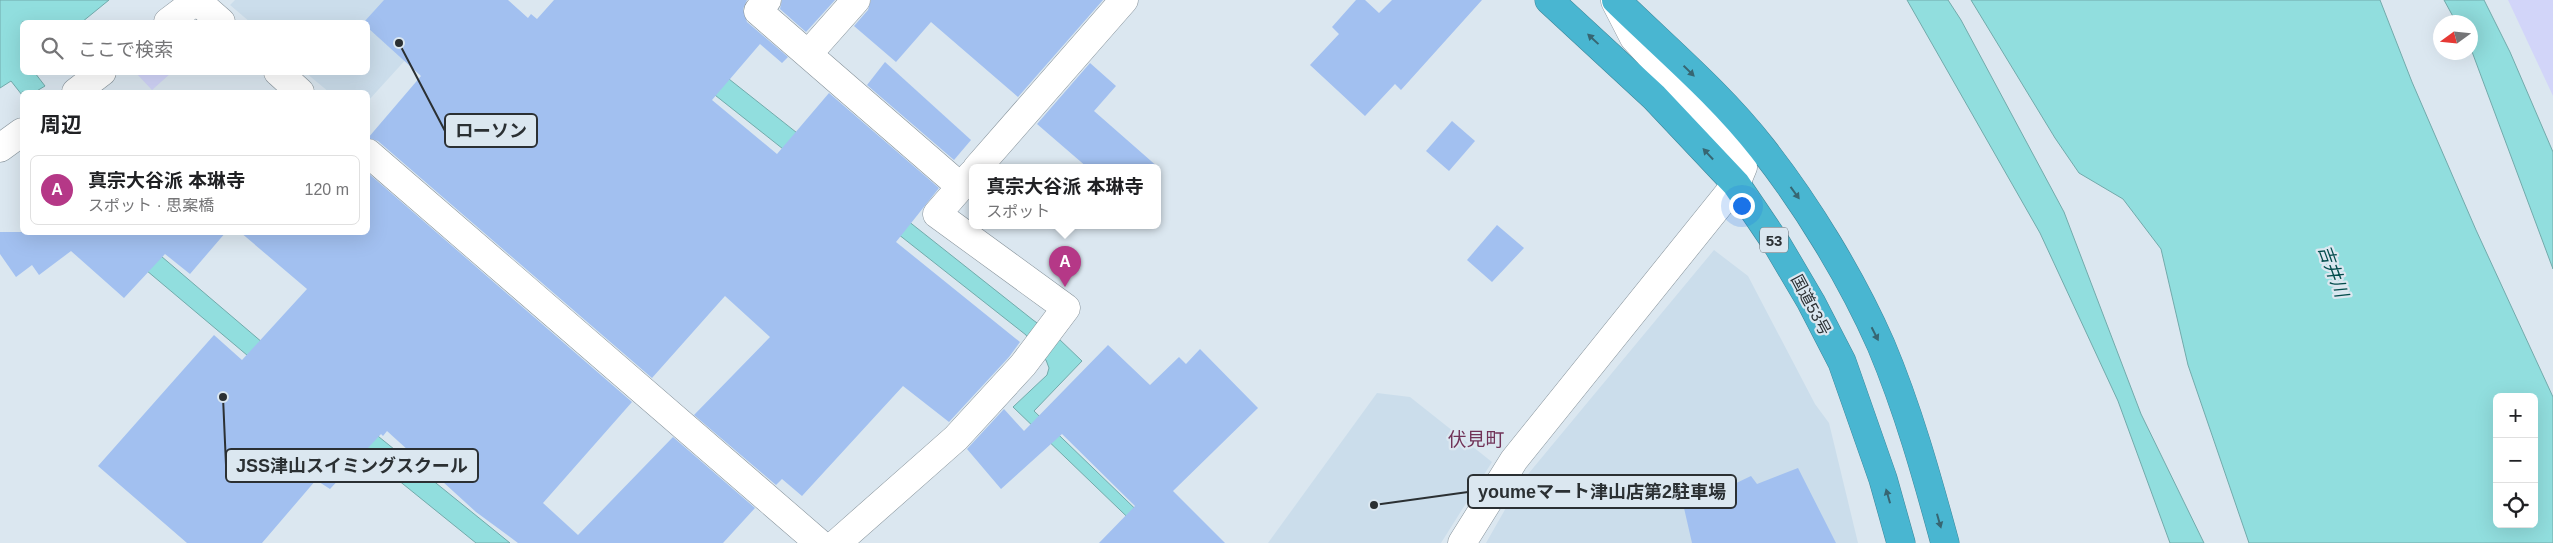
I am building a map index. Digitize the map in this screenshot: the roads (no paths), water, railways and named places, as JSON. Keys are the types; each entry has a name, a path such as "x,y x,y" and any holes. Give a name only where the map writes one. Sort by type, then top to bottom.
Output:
{"highway":[{"name":"国道53号","path":"1549,0 1654,97 1736,184 1778,246 1811,302 1842,362 1883,479 1901,543"},
{"path":"1615,0 1761,147 1803,204 1837,262 1881,345 1922,462 1946,543"}],"street":[{"path":"171,20 197,0 219,20"},
{"path":"767,0 758,11 809,53 969,175"},
{"path":"809,53 856,0"},
{"path":"980,164 1124,0"},
{"path":"1462,543 1514,460 1736,184 1743,167 1730,142 1634,38 1615,0"},
{"path":"79,90 98,75"},
{"path":"281,75 298,90"},
{"path":"0,148 20,133"},
{"path":"370,155 819,543"},
{"path":"837,543 956,438 1034,350 1066,308 937,214 969,177"}],"water":[{"path":"0,0 109,0 84,20 20,20 20,75 37,75 45,86 38,90 20,90 20,92 11,81 0,88"},
{"path":"595,0 705,60 1058,338 1082,361 1034,411 1154,527 1146,535 1013,407 1047,375 1049,368 1046,360 1041,357 1026,335 846,193 831,187"},
{"path":"1907,0 1948,0 1961,20 2064,212 2141,414 2204,543 2170,543 2118,401 2040,233"},
{"name":"吉井川","path":"1971,0 2380,0 2412,82 2476,230 2553,397 2553,543 2249,543 2188,365 2161,249 2123,199 2079,173 2055,138"},
{"path":"2444,0 2484,0 2510,52 2553,152 2553,269 2475,60 2478,60 2478,15 2452,15"},
{"path":"104,235 136,235 263,343 510,543 476,543 330,425"}],"place":[{"name":"ローソン","path":"399,43"},
{"name":"真宗大谷派 本琳寺","path":"1065,287"},
{"name":"JSS津山スイミングスクール","path":"223,397"},
{"name":"youmeマート津山店第2駐車場","path":"1374,505"}],"district":[{"name":"伏見町","path":"1476,439"}]}
